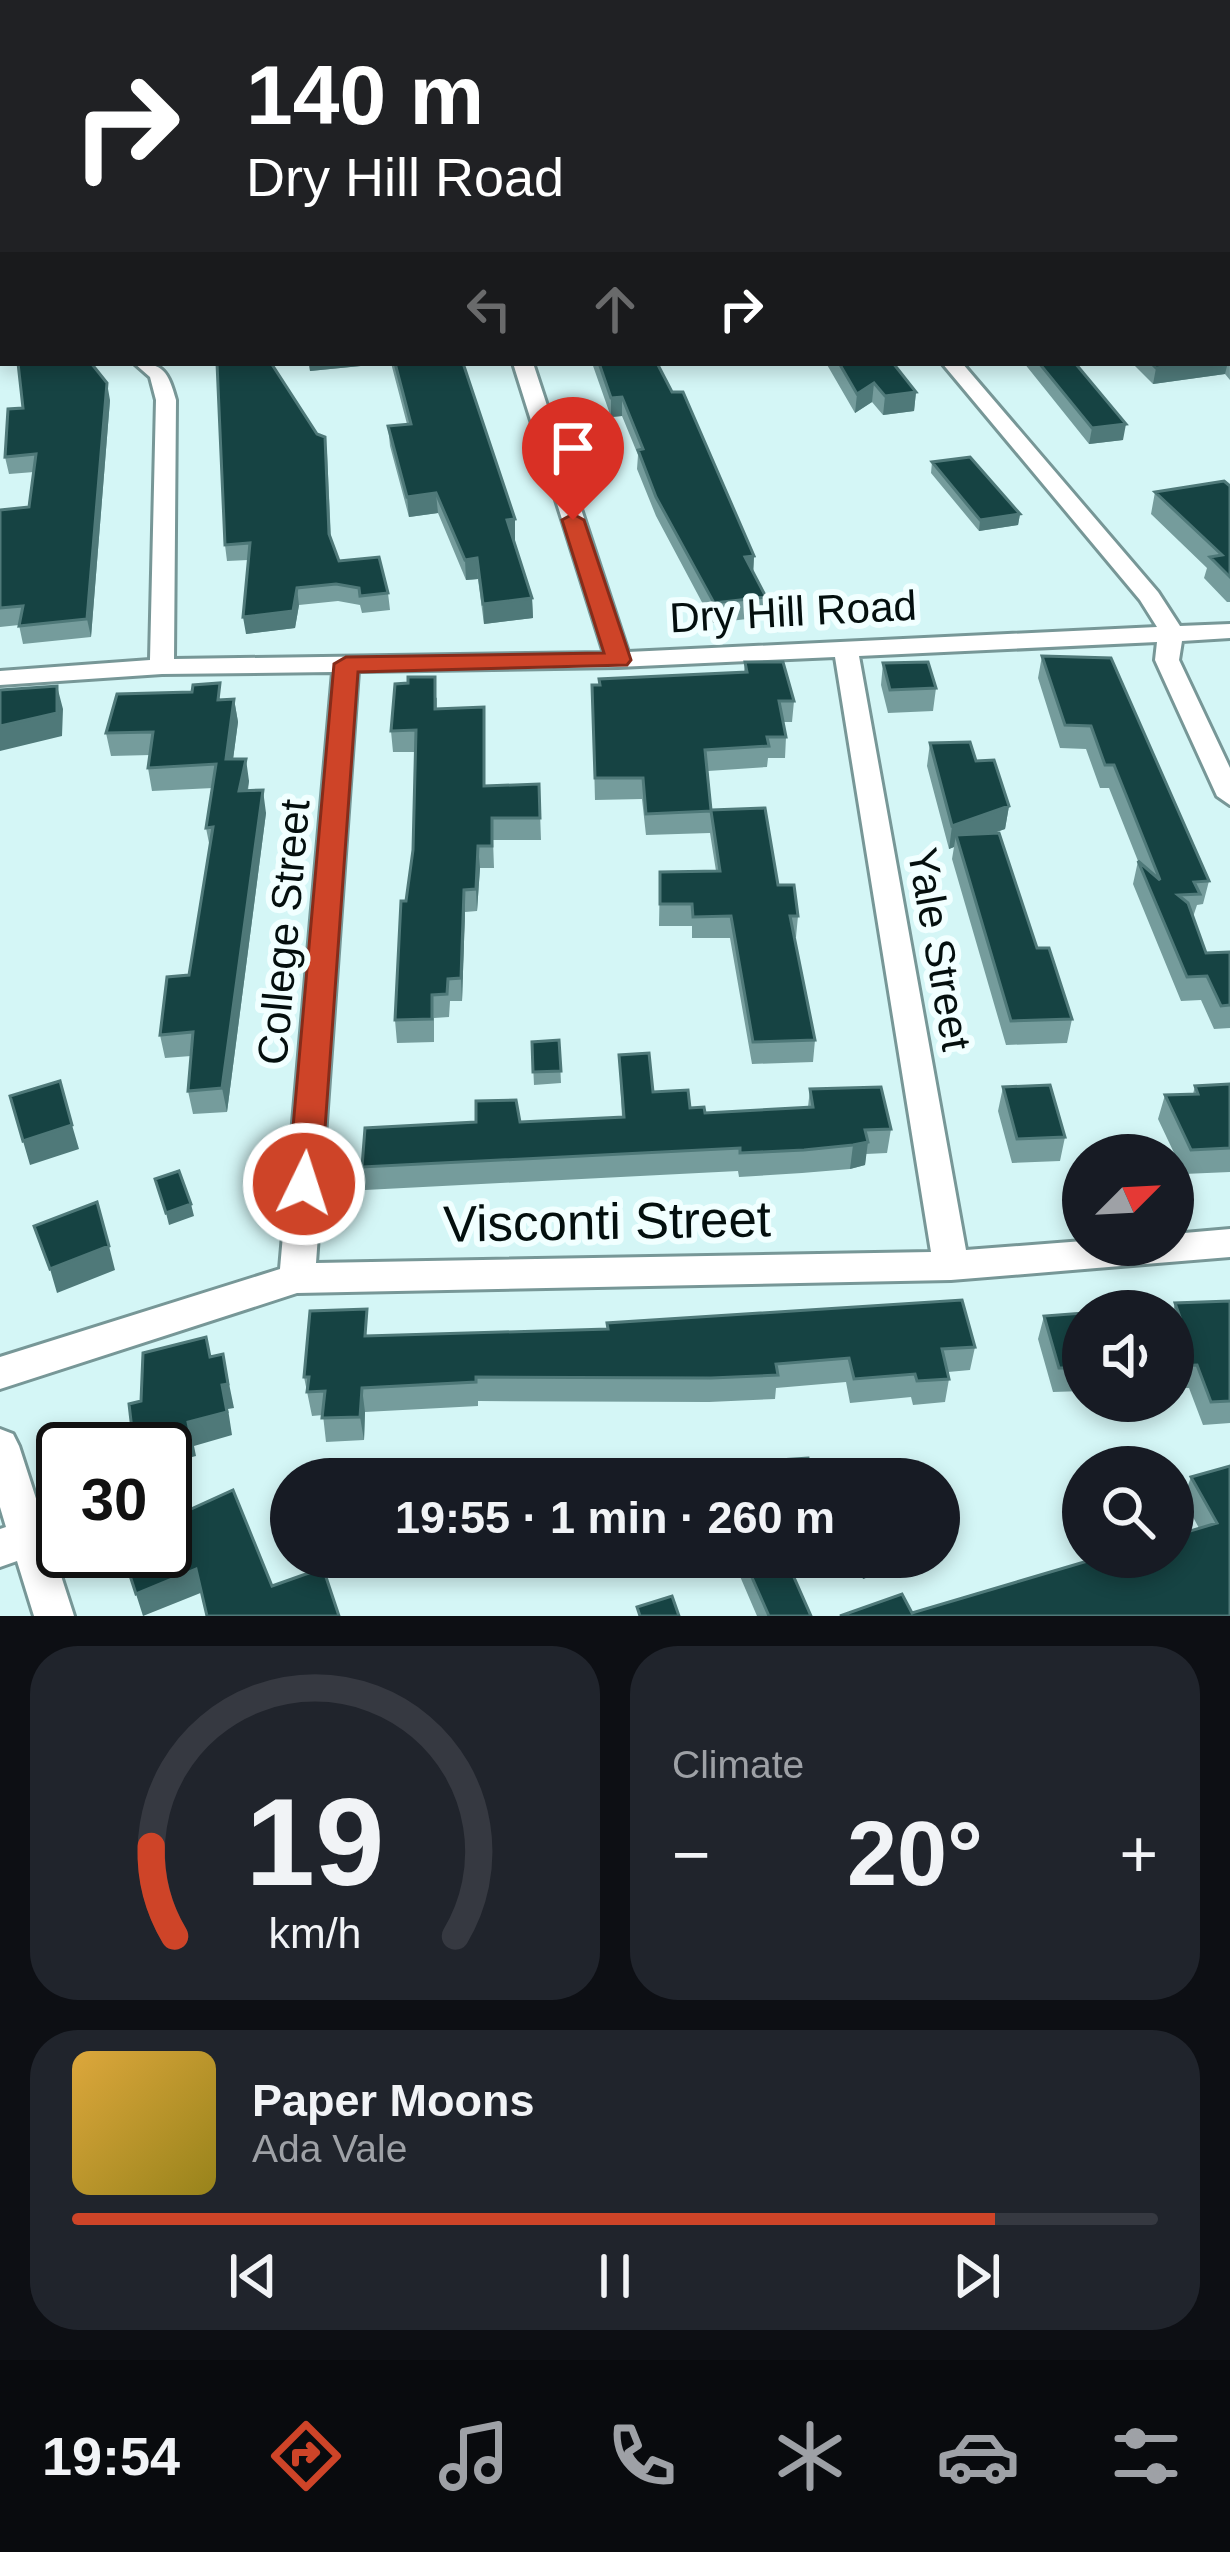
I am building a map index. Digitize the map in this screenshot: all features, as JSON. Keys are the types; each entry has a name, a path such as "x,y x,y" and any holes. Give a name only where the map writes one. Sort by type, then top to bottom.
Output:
{"street":[{"path":"148,366 159,374 166,400 162,667"},
{"path":"524,366 618,660"},
{"path":"955,366 1150,597 1171,630 1167,660 1230,796"},
{"name":"Dry Hill Road","path":"0,677 162,667 618,660 1171,630 1230,631"},
{"name":"Yale Street","path":"845,646 951,1266"},
{"name":"College Street","path":"297,1278 346,664"},
{"name":"Visconti Street","path":"0,1372 297,1278 951,1266 1230,1243"},
{"path":"0,1446 16,1543 54,1616"}],"building":[{"path":"18,366 93,366 107,383 87,619 19,626 23,606 0,608 0,510 29,507 36,454 5,457 8,409 23,408"},
{"path":"217,366 273,366 317,434 325,437 329,534 339,561 379,557 388,593 360,596 359,588 336,584 297,588 293,611 243,617 250,543 225,545"},
{"path":"396,366 464,366 515,519 507,520 532,598 483,604 477,558 465,560 436,493 407,497 388,426 411,424"},
{"path":"600,366 659,366 672,392 683,392 754,556 745,557 766,597 714,603 656,497 622,397 611,398"},
{"path":"841,366 895,366 916,392 885,396 874,383 857,394"},
{"path":"1041,366 1078,366 1126,424 1092,428"},
{"path":"970,457 1020,514 980,520 932,462"},
{"path":"1224,481 1230,486 1230,577 1210,557 1222,555 1155,492"},
{"path":"1042,656 1111,658 1209,881 1194,882 1200,894 1178,895 1188,903 1206,953 1230,952 1230,1005 1221,1006 1207,976 1187,977 1138,861 1160,880 1114,765 1105,765 1091,726 1065,725"},
{"path":"745,662 783,662 794,701 779,701 786,737 767,737 769,746 705,750 711,810 765,808 778,885 794,885 798,916 790,916 815,1040 753,1042 731,916 693,917 692,904 660,904 660,872 720,871 711,811 646,814 643,778 595,778 592,685 600,685 599,679 747,672"},
{"path":"928,662 936,688 890,690 883,663"},
{"path":"408,677 435,677 435,709 484,707 484,786 539,784 540,818 492,818 492,846 478,846 476,889 464,890 461,978 448,979 447,994 432,995 432,1019 395,1020 401,901 406,901 413,850 416,730 391,731 395,684 408,683"},
{"path":"220,683 218,700 234,699 226,759 246,759 239,791 263,790 222,1088 188,1091 193,1032 160,1035 167,977 189,975 213,827 206,828 216,764 148,768 153,732 106,733 117,694 192,692 193,685"},
{"path":"57,686 57,713 0,726 0,690"},
{"path":"970,742 976,761 994,760 1009,806 952,826 930,743"},
{"path":"999,833 1037,948 1049,948 1072,1019 1011,1021 956,835"},
{"path":"559,1040 561,1071 533,1072 532,1042"},
{"path":"649,1053 653,1092 688,1090 690,1108 704,1107 705,1113 813,1107 810,1089 881,1087 891,1129 865,1130 868,1142 804,1150 740,1153 740,1148 362,1167 365,1128 476,1122 476,1101 516,1100 520,1122 624,1117 619,1055"},
{"path":"60,1081 72,1125 23,1141 10,1096"},
{"path":"1230,1084 1230,1148 1194,1150 1194,1134 1183,1134 1165,1095 1198,1094 1195,1086"},
{"path":"1050,1085 1062,1137 1017,1139 1003,1087"},
{"path":"179,1171 191,1204 166,1213 155,1179"},
{"path":"97,1202 109,1246 50,1269 34,1226"},
{"path":"962,1300 975,1347 942,1349 949,1379 917,1381 915,1374 854,1379 849,1358 776,1364 778,1375 476,1377 476,1382 362,1388 360,1417 322,1418 325,1391 307,1392 309,1377 304,1377 310,1311 367,1309 365,1336 608,1329 607,1323"},
{"path":"1230,1301 1230,1401 1211,1402 1194,1365 1194,1302"},
{"path":"1062,1315 1062,1368 1059,1368 1044,1316"},
{"path":"206,1337 210,1357 223,1354 227,1412 188,1422 131,1422 129,1404 141,1401 143,1353"},
{"path":"1230,1466 1230,1616 840,1616 902,1594 912,1613 1062,1569 1062,1578 1194,1578 1194,1530 1217,1523 1194,1476"},
{"path":"233,1490 272,1586 295,1578 326,1578 339,1616 207,1616 196,1569 192,1571 192,1509"},
{"path":"131,1578 174,1578 136,1594"},
{"path":"752,1578 794,1578 811,1616 769,1616"},
{"path":"672,1596 679,1616 640,1616 637,1607"}],"route":[{"path":"304,1184 346,664 618,660 573,520"}]}
